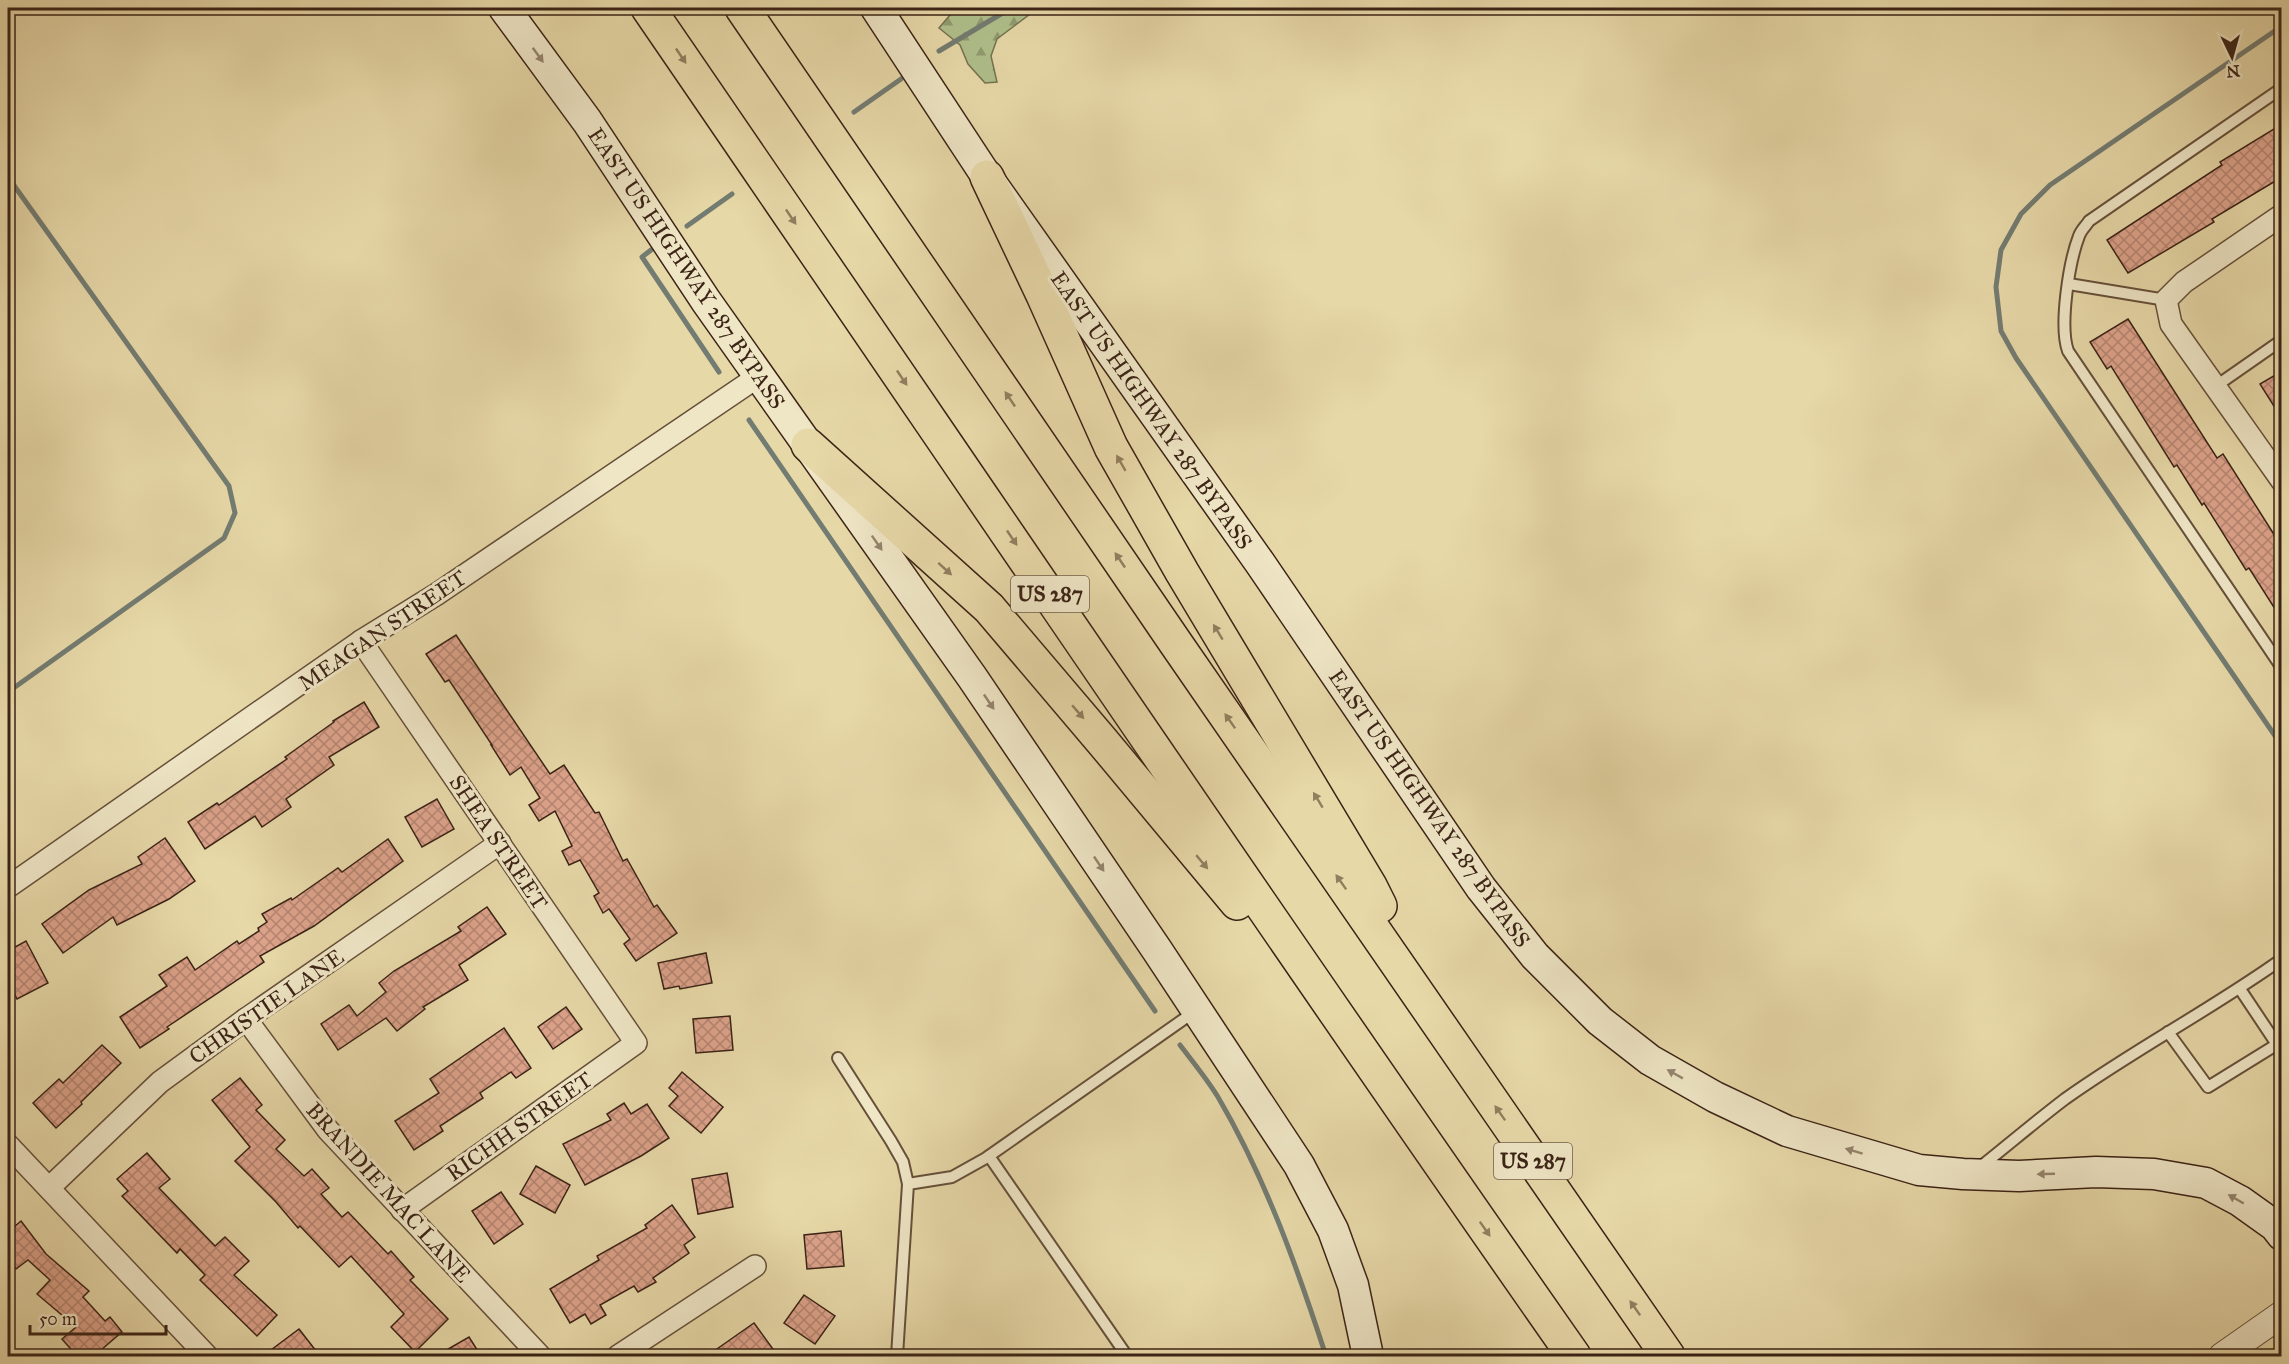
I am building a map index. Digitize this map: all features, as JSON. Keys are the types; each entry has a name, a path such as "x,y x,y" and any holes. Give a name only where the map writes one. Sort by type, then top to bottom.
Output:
{"highway":[{"name":"US 287","path":"648,8 1129,709 1339,1020 1574,1356"},
{"name":"US 287","path":"742,8 1668,1356"},
{"path":"987,177 1112,447 1188,582 1370,886 1387,922 1398,964"},
{"path":"808,445 989,608 1247,916 1419,1158 1451,1181"}],"main road":[{"name":"EAST US HIGHWAY 287 BYPASS","path":"504,8 587,121 706,301 972,677 1299,1165 1333,1230 1353,1285 1368,1356"},
{"name":"EAST US HIGHWAY 287 BYPASS","path":"876,8 987,177 1260,563 1481,888 1535,956 1600,1021 1650,1060 1715,1097 1788,1131 1919,1170 2019,1176 2096,1172 2154,1174 2206,1183 2241,1201 2274,1226 2282,1235"}],"street":[{"path":"2279,470 2171,324 2166,300 2184,282 2282,215"},
{"name":"MEAGAN STREET","path":"8,887 361,641 437,594 759,376"},
{"name":"SHEA STREET","path":"361,641 636,1043"},
{"name":"CHRISTIE LANE","path":"49,1188 160,1082 246,1019 500,843"},
{"name":"BRANDIE MAC LANE","path":"246,1019 328,1130 540,1356"},
{"name":"RICHH STREET","path":"402,1210 636,1043"},
{"path":"8,1145 207,1356"},
{"path":"618,1356 755,1266"},
{"path":"2222,1356 2282,1314"}],"lane":[{"path":"2282,88 2090,221 2079,233 2063,329 2068,351 2282,668"},
{"path":"2069,284 2166,300"},
{"path":"2216,386 2282,340"},
{"path":"1972,1174 2066,1099 2282,959"},
{"path":"2168,1032 2208,1087 2279,1048 2240,988"},
{"path":"908,1184 952,1177 989,1155 1197,1010"},
{"path":"838,1058 903,1162 908,1184 897,1356"},
{"path":"989,1155 1127,1356"}],"green space":[{"path":"956,8 1038,8 997,39 991,56 997,82 985,83 968,64 960,45 939,28"}],"building":[{"path":"2282,124 2282,177 2212,219 2214,222 2128,273 2107,240 2222,165 2220,162"},
{"path":"2128,319 2217,458 2223,454 2282,547 2282,620 2249,568 2246,570 2204,503 2202,505 2177,465 2174,467 2111,366 2107,369 2090,342"},
{"path":"2282,371 2282,419 2260,384"},
{"path":"456,635 550,774 564,765 595,813 599,812 623,861 627,859 654,907 657,905 677,933 636,961 624,944 630,939 609,909 603,913 594,896 599,893 580,860 569,865 562,851 572,846 555,811 539,821 529,805 540,798 521,767 510,775 449,680 445,682 426,654"},
{"path":"364,702 379,727 329,757 334,765 286,799 291,807 262,827 255,816 205,849 188,822 217,803 219,805 287,759 285,757 333,721"},
{"path":"437,799 454,829 422,847 405,817"},
{"path":"165,838 195,881 169,899 117,925 113,917 63,953 42,924 89,890 142,864 138,857"},
{"path":"388,839 403,861 314,926 260,956 264,962 167,1027 169,1029 140,1048 120,1017 167,986 159,975 187,957 195,970 237,941 239,944 259,931 258,928 267,922 262,914 291,898 292,900 338,868 342,872"},
{"path":"487,907 506,934 459,965 468,980 423,1007 425,1009 397,1031 386,1018 338,1050 321,1024 349,1005 357,1016 386,992 379,983 394,971 461,931 458,927"},
{"path":"26,941 48,983 17,999 8,981 8,951"},
{"path":"706,953 712,983 680,989 679,986 664,989 658,963"},
{"path":"566,1007 582,1029 553,1049 538,1027"},
{"path":"730,1016 733,1050 696,1053 693,1019"},
{"path":"504,1028 531,1068 516,1078 511,1072 480,1093 483,1098 440,1126 443,1131 414,1150 395,1121 439,1093 430,1079"},
{"path":"102,1045 121,1063 56,1128 33,1103 59,1079 63,1083"},
{"path":"682,1072 723,1107 701,1133 669,1106 678,1096 669,1088"},
{"path":"240,1078 262,1105 256,1110 285,1140 276,1149 304,1176 312,1169 329,1188 321,1194 342,1217 348,1212 388,1254 391,1251 414,1277 410,1280 448,1319 415,1352 391,1327 404,1314 351,1256 339,1267 300,1226 298,1228 235,1161 250,1147 212,1100"},
{"path":"624,1103 631,1114 647,1104 669,1138 641,1156 585,1185 563,1144 611,1120 607,1114"},
{"path":"147,1153 170,1179 159,1188 215,1246 225,1237 249,1261 234,1275 277,1315 257,1336 200,1280 205,1275 180,1249 177,1253 122,1196 128,1191 117,1179"},
{"path":"536,1166 570,1185 555,1213 520,1194"},
{"path":"727,1173 733,1207 698,1214 692,1179"},
{"path":"501,1192 523,1224 494,1244 472,1211"},
{"path":"672,1205 695,1237 684,1245 689,1253 653,1278 656,1282 638,1292 634,1286 600,1305 606,1315 591,1324 585,1314 570,1323 550,1289 599,1260 597,1256 647,1228 645,1225"},
{"path":"21,1221 46,1254 89,1291 83,1297 105,1321 110,1317 122,1332 94,1356 77,1356 62,1339 76,1327 37,1294 50,1280 28,1260 16,1269 8,1258 8,1232"},
{"path":"841,1231 844,1266 807,1269 804,1235"},
{"path":"804,1295 835,1316 815,1344 784,1323"},
{"path":"754,1323 778,1356 707,1356"},
{"path":"299,1329 320,1356 263,1356"},
{"path":"469,1337 481,1356 436,1356"}],"waterway":[{"path":"939,51 1011,8"},
{"path":"2282,26 2050,185 2021,214 2001,250 1996,287 2001,331 2016,358 2282,746"},
{"path":"854,112 901,79"},
{"path":"8,177 229,486 235,513 224,538 8,692"},
{"path":"687,226 732,194"},
{"path":"651,250 642,257 719,372"},
{"path":"749,420 1155,1011"},
{"path":"1180,1045 1218,1097 1251,1160 1292,1257 1326,1356"}]}
